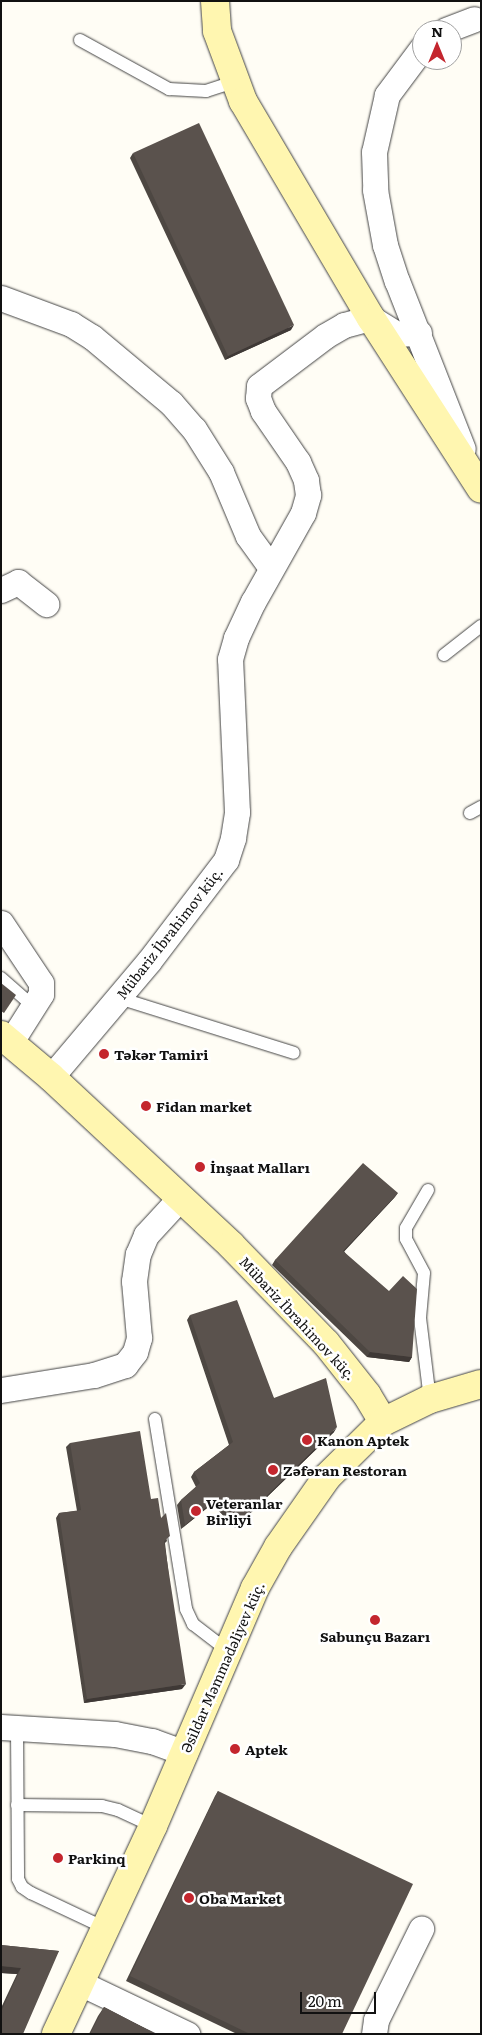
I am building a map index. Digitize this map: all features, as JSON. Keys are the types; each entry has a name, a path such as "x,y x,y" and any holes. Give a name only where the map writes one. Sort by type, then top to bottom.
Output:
{"street":[{"path":"215,1 217,31 234,82 278,162 371,318 477,483"},
{"path":"462,24 474,19"},
{"path":"412,61 387,95 374,152 375,190 385,245 477,483"},
{"path":"1,298 63,321 92,337 171,403 194,429 217,465 248,536 272,568"},
{"path":"371,318 397,334 419,333"},
{"name":"Mübariz İbrahimov küç.","path":"51,1077 120,998 226,860 237,812 230,659 236,638 303,512 308,496 298,462 263,411 258,398 259,386 325,336 344,326 371,318"},
{"path":"1,590 18,582 46,604"},
{"path":"1,922 41,983 41,994 34,1007 6,1039"},
{"name":"Mübariz İbrahimov küç.","path":"6,1039 51,1077 231,1245 326,1343 367,1394 384,1422"},
{"path":"1,1390 94,1375 125,1365 135,1352 139,1338 134,1281 138,1254 146,1235 180,1198"},
{"name":"Əsildar Məmmədəliyev küç.","path":"56,2034 107,1929 153,1826 255,1588 300,1514 327,1477 384,1422 430,1399 481,1384"},
{"path":"9,1728 115,1734 152,1741 185,1753"},
{"path":"374,2034 376,2020 421,1929"},
{"path":"80,1983 187,2034"}],"lane":[{"path":"80,40 169,89 206,91 234,82"},
{"path":"444,655 481,626"},
{"path":"1,978 34,1007"},
{"path":"120,998 294,1053"},
{"path":"428,1190 406,1228 406,1239 424,1273 420,1318 430,1399"},
{"path":"155,1419 186,1609 193,1624 228,1651"},
{"path":"9,1728 17,1805 18,1878 22,1887 107,1929"},
{"path":"17,1805 102,1806 118,1810 153,1826"}],"building":[{"path":"199,123 294,325 228,356 133,153"},
{"path":"1,983 16,995 4,1013 1,1011"},
{"path":"363,1163 398,1193 343,1251 389,1291 403,1276 417,1289 412,1357 370,1352 275,1260"},
{"path":"237,1300 274,1398 326,1378 337,1427 239,1523 216,1499 185,1525 181,1500 200,1483 194,1472 233,1442 190,1315"},
{"path":"140,1431 151,1499 158,1498 161,1518 166,1513 170,1536 164,1541 186,1684 87,1699 59,1513 81,1510 70,1443"},
{"path":"218,1791 413,1884 342,2034 250,2034 130,1976"},
{"path":"1,1945 59,1951 23,2034 1,2034 1,2012 21,1968 1,1966"},
{"path":"104,2007 156,2034 90,2034"}],"place":[{"name":"Təkər Tamiri","path":"104,1054"},
{"name":"Fidan market","path":"146,1106"},
{"name":"İnşaat Malları","path":"200,1167"},
{"name":"Kanon Aptek","path":"307,1440"},
{"name":"Zəfəran Restoran","path":"273,1470"},
{"name":"Veteranlar Birliyi","path":"196,1511"},
{"name":"Sabunçu Bazarı","path":"375,1620"},
{"name":"Aptek","path":"235,1749"},
{"name":"Parkinq","path":"58,1858"},
{"name":"Oba Market","path":"189,1898"}]}
